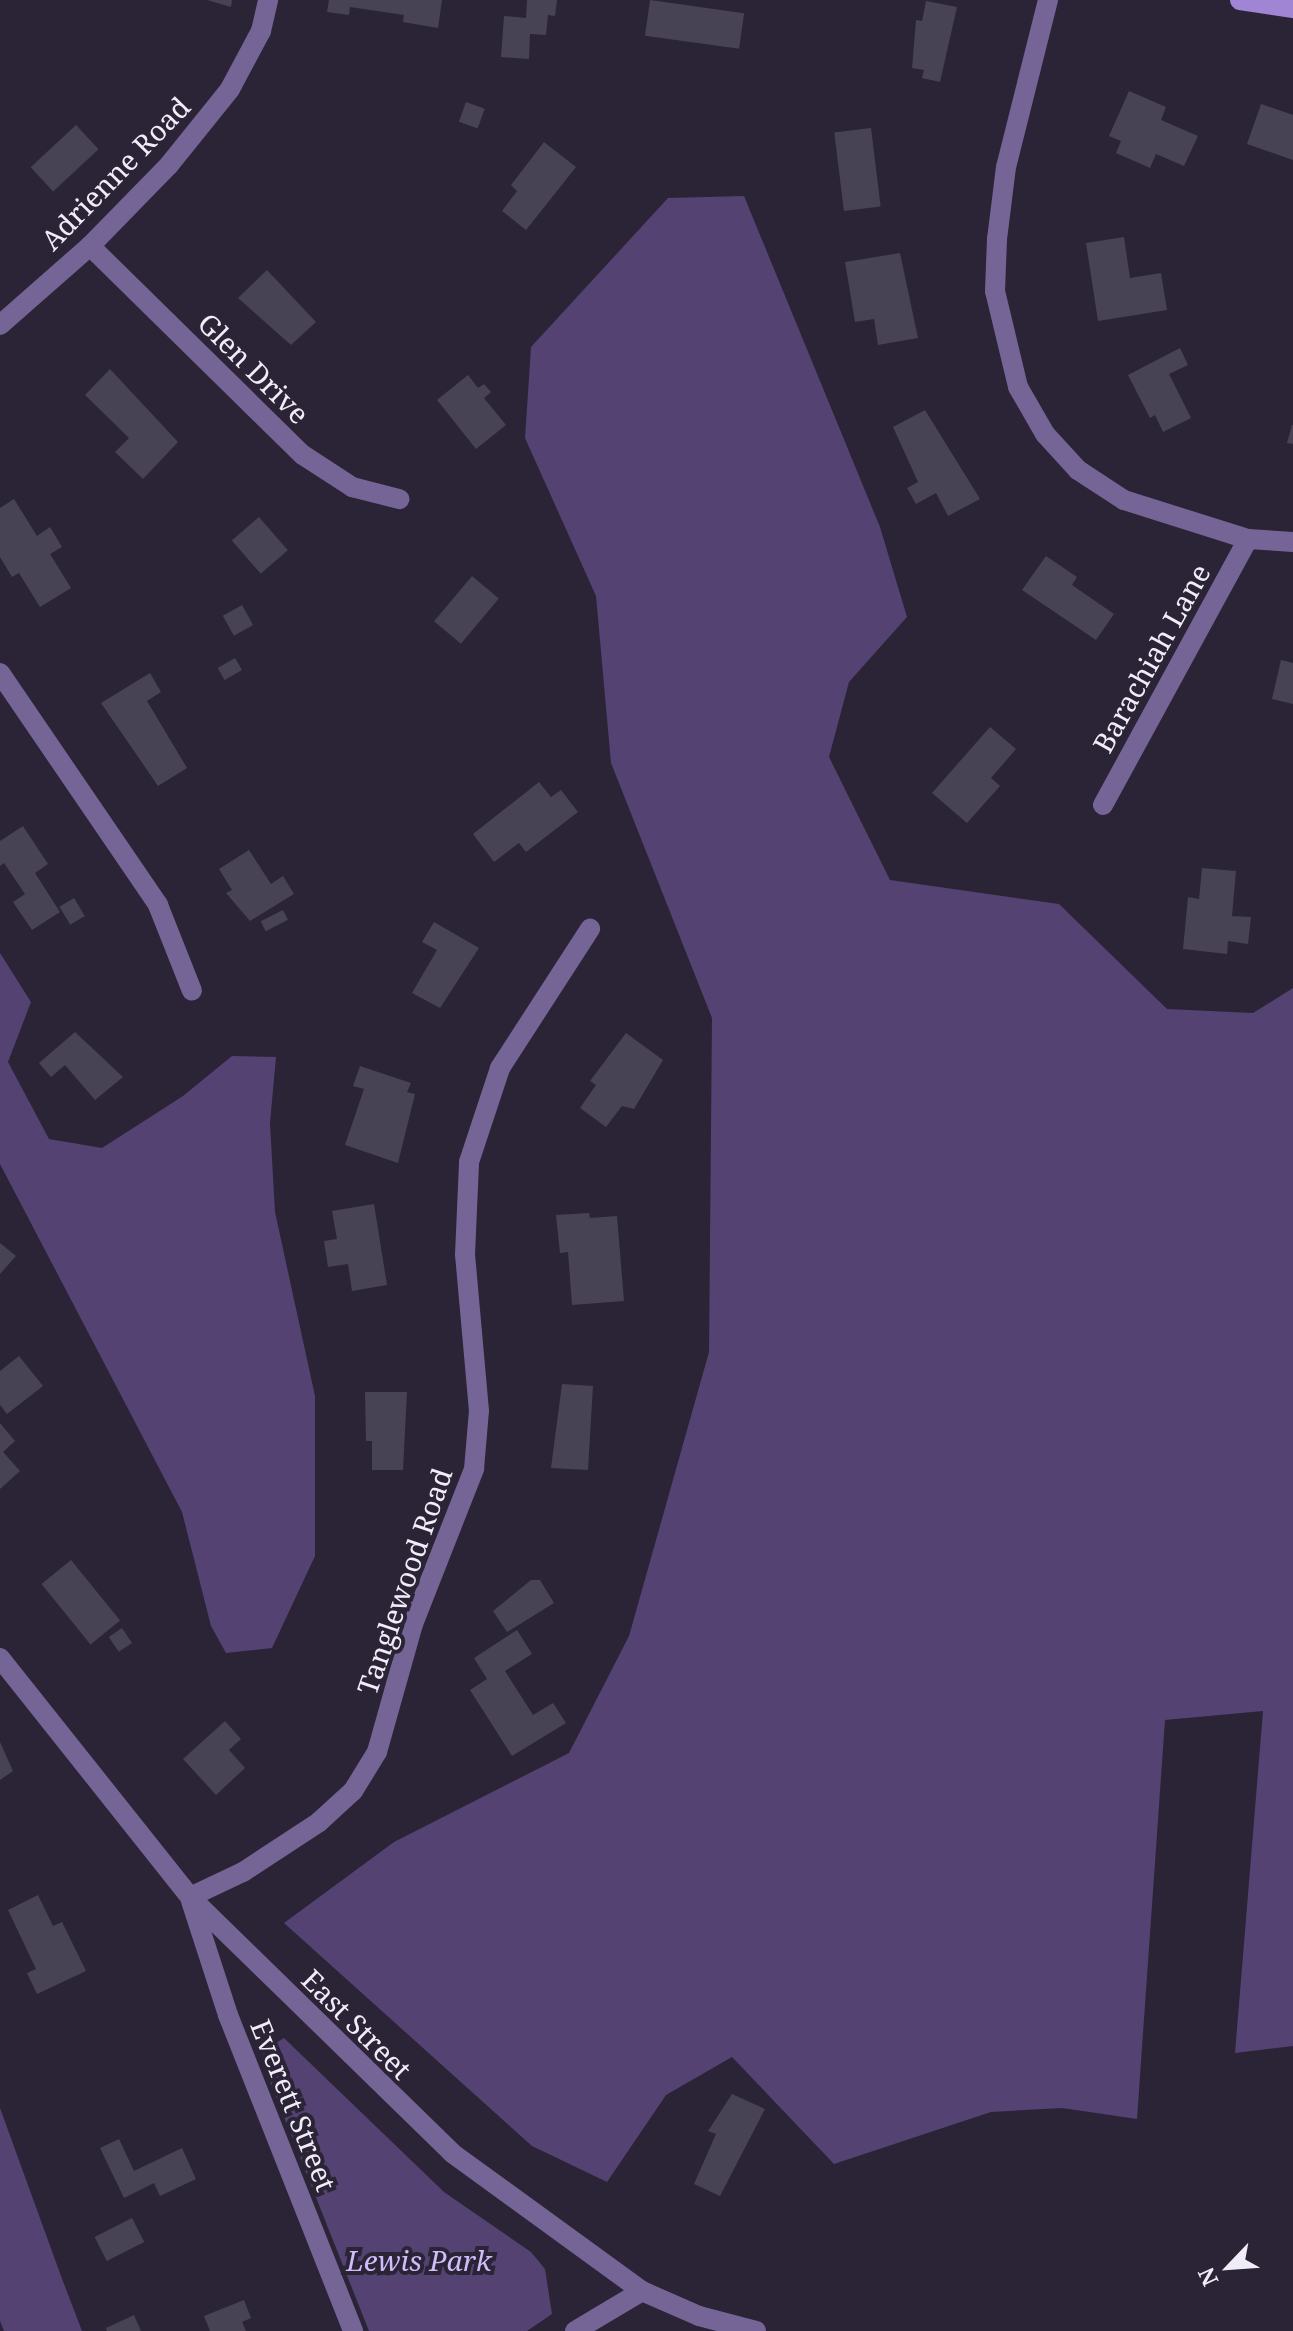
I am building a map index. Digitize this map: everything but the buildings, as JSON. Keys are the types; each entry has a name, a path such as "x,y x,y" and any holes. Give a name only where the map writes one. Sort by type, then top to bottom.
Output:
{"main road":[{"path":"1240,0 1293,8"}],"street":[{"name":"Adrienne Road","path":"0,325 90,246 169,165 230,89 261,31 268,0"},
{"path":"1048,0 1006,167 997,239 995,291 1018,387 1045,434 1078,470 1124,500 1248,539 1293,542"},
{"name":"Glen Drive","path":"90,246 303,455 352,487 399,499"},
{"name":"Barachiah Lane","path":"1103,805 1248,539"},
{"path":"0,673 158,905 192,991"},
{"name":"Tanglewood Road","path":"190,1897 243,1872 319,1822 353,1791 377,1752 413,1624 474,1469 479,1411 465,1255 469,1162 500,1068 590,929"},
{"name":"East Street","path":"0,1658 190,1897 452,2153 642,2291 699,2316 756,2331"},
{"name":"Everett Street","path":"190,1897 228,2015 353,2331"},
{"path":"575,2331 642,2291"}],"green space":[{"path":"744,196 880,527 907,617 849,682 829,757 890,880 1059,904 1167,1009 1253,1013 1293,988 1293,2046 1235,2053 1263,1711 1165,1720 1137,2119 1062,2108 991,2112 834,2164 732,2057 666,2095 607,2182 532,2146 284,1923 394,1842 569,1753 629,1636 709,1352 712,1018 611,763 596,596 525,438 531,347 668,198"},
{"path":"0,953 31,1002 8,1062 49,1139 102,1148 183,1096 232,1056 276,1057 270,1123 275,1212 315,1396 315,1556 272,1648 226,1653 211,1626 182,1512 0,1164"},
{"name":"Lewis Park","path":"284,2038 444,2192 531,2252 545,2269 552,2314 527,2331 369,2331 265,2069 263,2051"},
{"path":"0,2108 82,2331 4,2331 0,2321"}]}
